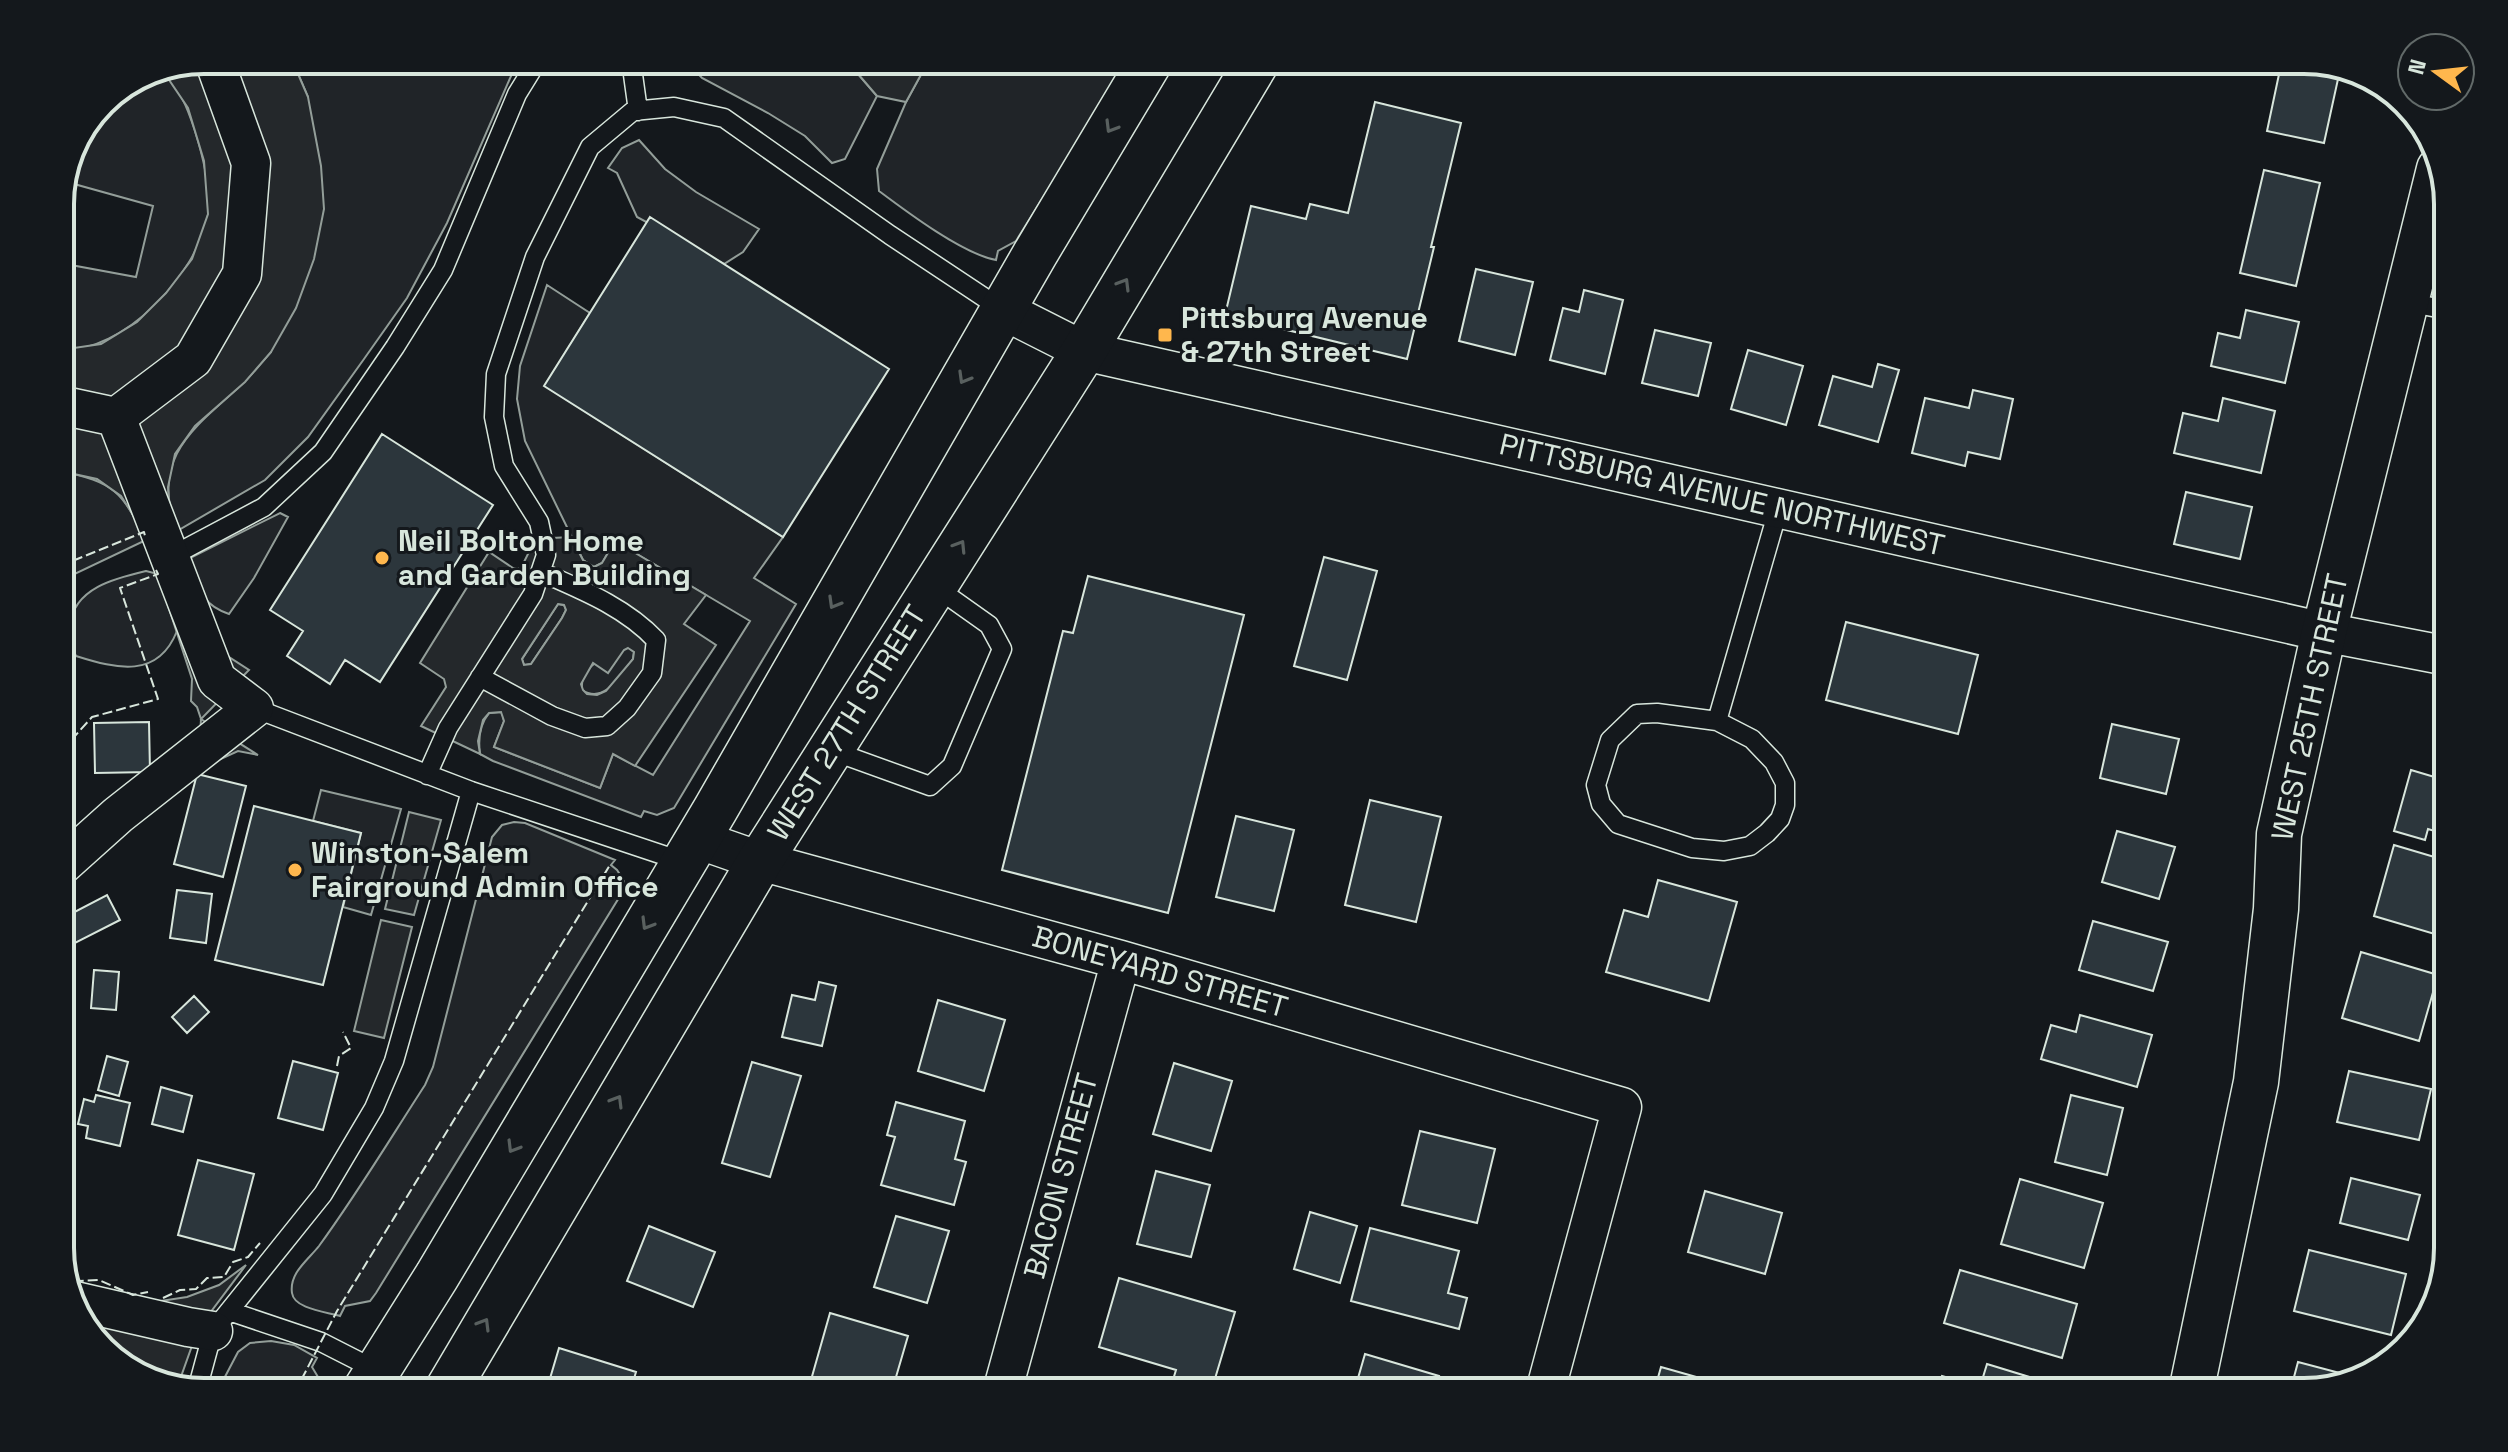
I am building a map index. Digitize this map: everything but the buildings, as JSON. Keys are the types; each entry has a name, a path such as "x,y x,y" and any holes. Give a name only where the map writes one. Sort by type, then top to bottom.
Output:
{"street":[{"path":"74,408 116,417 193,359 242,274 251,163 219,74"},
{"path":"372,1378 437,1276 691,850 1143,74"},
{"name":"WEST 27TH STREET","path":"454,1378 760,861 1084,351 1250,74"},
{"name":"WEST 25TH STREET","path":"2194,1378 2256,1082 2276,909 2279,834 2324,632 2433,192"},
{"name":"PITTSBURG AVENUE NORTHWEST","path":"1003,310 1084,351 2324,632 2434,653"},
{"path":"74,854 118,815 254,708 217,680 116,417"},
{"name":"BONEYARD STREET","path":"691,850 760,861 1121,960 1622,1107 1549,1378"},
{"name":"BACON STREET","path":"1006,1378 1121,960"},
{"path":"86,1304 188,1327 221,1321"}],"lane":[{"path":"170,557 264,507 323,452 443,270 517,94 529,74"},
{"path":"633,74 638,111"},
{"path":"427,775 448,728 533,594 546,555 539,522 504,466 494,417 496,374 535,257 590,147 633,111 674,107 724,118 1003,310"},
{"path":"2406,302 2434,307"},
{"path":"1717,721 1779,507"},
{"path":"480,677 552,716 585,728 607,726 627,708 652,673 656,640 641,624 590,594 541,572"},
{"path":"830,750 930,786 952,766 1002,649 989,625 934,586"},
{"path":"254,708 471,791 691,850"},
{"path":"1657,713 1717,721 1752,739 1774,762 1785,783 1785,805 1780,819 1767,833 1750,846 1724,851 1692,848 1618,824 1601,804 1596,785 1610,740 1637,714 1657,713"},
{"path":"201,1378 221,1321 323,1194 374,1108 394,1061 471,791"},
{"path":"221,1321 321,1342 366,1378"}],"shaded area":[{"path":"204,74 298,74 308,97 321,166 324,209 314,259 296,308 271,352 245,382 195,426 175,454 168,487 169,511 226,655 249,670 201,719 191,701 192,679 144,532 121,496 97,479 74,474 74,348 101,344 137,322 166,293 192,259 208,214 204,161 188,108 169,80"},
{"path":"298,74 512,74 447,223 407,298 308,437 265,480 177,531 168,484 180,447 192,431 271,352 308,97"},
{"path":"698,74 858,74 877,96 845,159 832,163 805,136"},
{"path":"858,74 921,74 906,102 877,96"},
{"path":"921,74 1120,74 1016,241 998,251 996,260 952,241 879,191 877,169"},
{"path":"170,80 182,97 201,150 209,206 201,238 189,262 154,306 109,339 74,349 74,266 136,277 153,206 76,184 84,154 112,112 132,96"},
{"path":"639,140 665,169 696,192 759,229 743,252 724,264 637,217 617,173 608,168 622,148"},
{"path":"547,285 590,313 545,386 783,537 754,578 796,604 674,808 657,815 644,811 641,817 480,754 479,738 483,722 489,713 502,712 504,721 494,747 600,788 613,754 653,775 750,621 615,541 602,563 594,567 583,560 525,441 517,399 520,366"},
{"path":"74,475 114,491 130,510 146,540 74,574"},
{"path":"280,513 288,517 254,578 229,614 211,605 201,593 188,559"},
{"path":"571,537 583,560 594,567 602,563 615,541 706,595 684,624 716,645 635,766 613,754 600,788 494,747 504,721 501,712 489,713 483,720 478,741 480,754 421,726 446,687 444,679 420,663 489,552 513,568 521,568 532,539","holes":["558,604 564,605 566,610 562,618 531,664 524,665 522,659","628,648 634,652 633,659 606,691 597,695 587,694 581,684 593,663 608,673"]},
{"path":"146,571 158,574 177,631 169,646 159,657 135,666 106,664 76,656 74,611 79,602 98,587"},
{"path":"558,604 564,605 566,610 562,618 531,664 524,665 522,659"},
{"path":"628,647 634,652 633,659 612,686 598,694 582,690 582,681 590,667"},
{"path":"201,719 258,755 238,751 212,763 200,736"},
{"path":"321,790 401,809 371,915 343,907 361,833 313,821"},
{"path":"409,812 441,820 414,915 385,909"},
{"path":"525,823 615,860 611,865 624,881 620,896 370,1301 345,1306 340,1316 305,1306 292,1293 296,1273 319,1246 360,1186 425,1085 433,1067 492,837 502,825"},
{"path":"381,920 412,927 384,1038 354,1031"},
{"path":"246,1265 198,1329 181,1376 139,1361 112,1340 87,1305 80,1285 154,1302 187,1297 219,1285"},
{"path":"271,1341 294,1345 317,1358 312,1367 318,1378 224,1378 238,1352 250,1343"}],"fence":[{"path":"74,560 144,532 145,536"},
{"path":"74,737 92,717 158,699 120,588 158,574 156,570"},
{"path":"302,1378 337,1311 610,865"},
{"path":"337,1066 339,1056 351,1048 343,1032"},
{"path":"163,1298 180,1290 196,1289 207,1278 224,1277 233,1262 248,1257 260,1243"},
{"path":"78,1279 99,1280 133,1295 148,1292"}],"place":[{"name":"Pittsburg Avenue & 27th Street","path":"1165,335"},
{"name":"Neil Bolton Home and Garden Building","path":"382,558"},
{"name":"Winston-Salem Fairground Admin Office","path":"295,870"}]}
